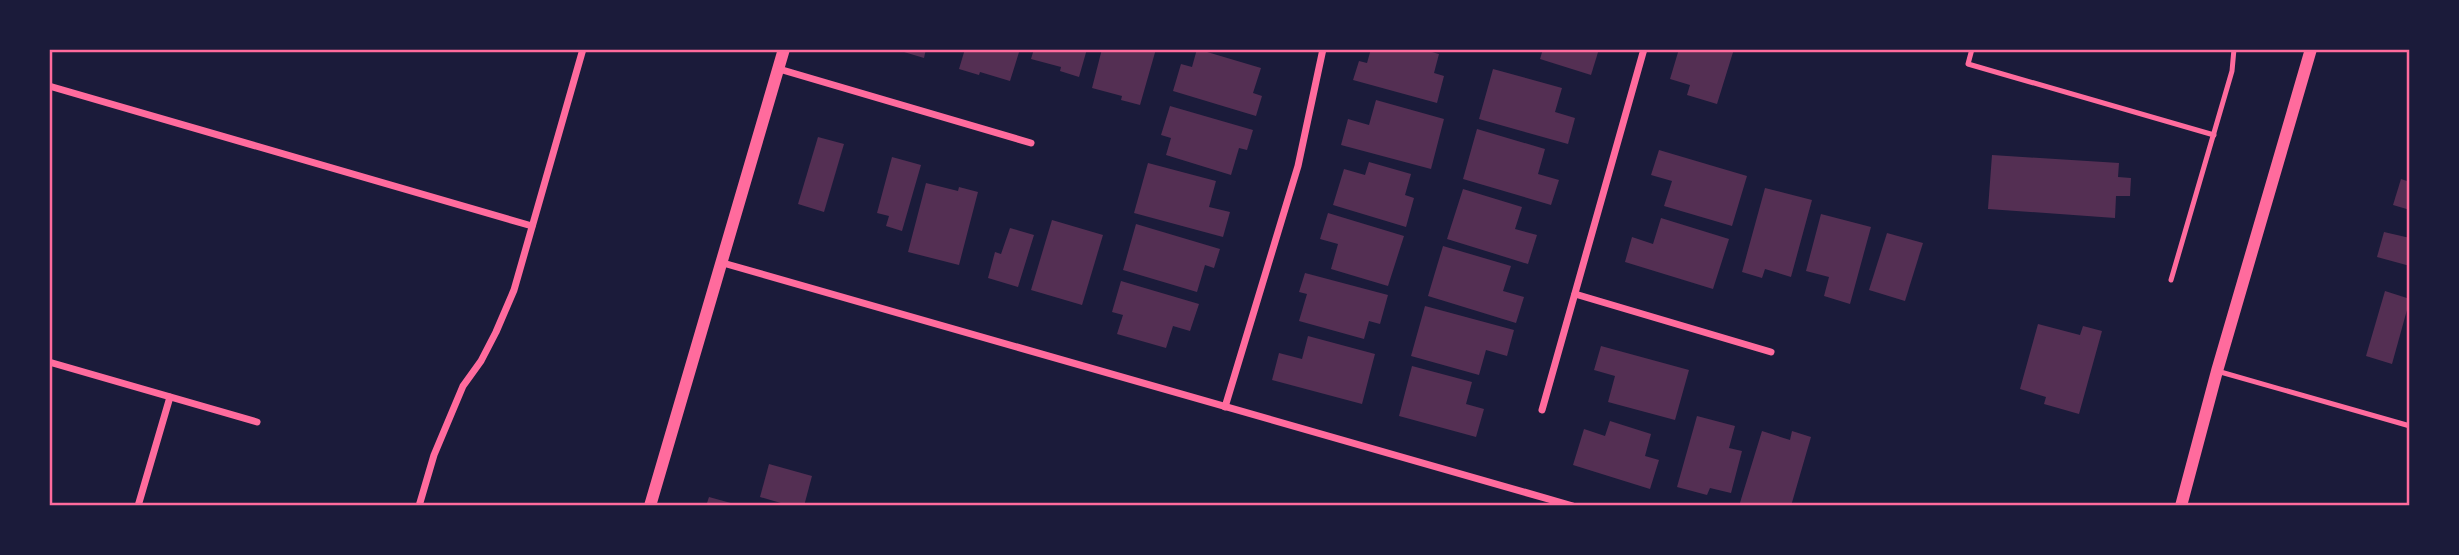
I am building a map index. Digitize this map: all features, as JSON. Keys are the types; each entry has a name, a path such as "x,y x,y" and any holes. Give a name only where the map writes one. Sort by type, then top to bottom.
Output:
{"street":[{"path":"419,506 434,455 463,386 496,332 514,290 583,49"},
{"path":"650,506 784,49"},
{"path":"1224,407 1298,166 1324,49"},
{"path":"1542,410 1644,49"},
{"path":"2181,506 2217,371 2311,49"},
{"path":"779,69 1031,143"},
{"path":"49,86 532,226"},
{"path":"723,263 1573,506"},
{"path":"1575,294 1771,352"},
{"path":"49,362 257,422"},
{"path":"138,506 170,397"}],"lane":[{"path":"1972,49 1968,64 2214,135"},
{"path":"2171,280 2232,71 2234,49"},
{"path":"2217,371 2410,426"}],"building":[{"path":"894,49 926,49 924,58"},
{"path":"965,49 1020,49 1010,81 959,69"},
{"path":"1034,49 1087,49 1079,77 1060,71 1061,67 1031,59"},
{"path":"1102,49 1156,49 1140,105 1121,100 1122,96 1092,88"},
{"path":"1197,49 1261,68 1253,93 1262,96 1256,116 1173,91 1181,64 1192,67"},
{"path":"1371,49 1421,49 1439,54 1434,73 1444,76 1437,103 1353,80 1359,61 1367,63"},
{"path":"1543,49 1599,49 1591,75 1540,59"},
{"path":"1679,49 1734,49 1717,104 1687,95 1690,85 1670,79"},
{"path":"1493,69 1562,88 1555,112 1575,118 1568,144 1479,119"},
{"path":"1376,100 1444,119 1431,169 1341,145 1348,119 1369,125"},
{"path":"1170,106 1253,130 1247,150 1239,148 1231,175 1166,155 1171,138 1161,135"},
{"path":"1477,129 1545,149 1538,174 1559,180 1551,205 1463,179"},
{"path":"818,137 844,144 824,212 798,204"},
{"path":"1659,150 1747,176 1732,226 1664,206 1672,181 1651,175"},
{"path":"1992,155 2119,163 2118,177 2131,178 2130,196 2116,196 2115,218 1988,209"},
{"path":"892,157 921,165 902,231 886,226 889,216 877,213"},
{"path":"1369,162 1411,174 1405,195 1414,198 1406,227 1333,205 1344,169 1365,175"},
{"path":"1148,163 1216,181 1209,207 1230,212 1223,237 1134,213"},
{"path":"2401,179 2410,182 2410,210 2393,205"},
{"path":"926,183 958,191 959,187 978,192 959,265 908,252"},
{"path":"1765,188 1812,200 1791,277 1765,269 1762,278 1742,272"},
{"path":"1463,189 1522,207 1515,229 1537,235 1528,264 1447,239"},
{"path":"1328,213 1404,236 1388,286 1331,269 1338,244 1320,239"},
{"path":"1821,214 1871,227 1850,304 1824,296 1829,277 1806,271"},
{"path":"1661,218 1729,239 1713,289 1625,262 1632,237 1653,244"},
{"path":"1052,220 1103,235 1082,305 1031,290"},
{"path":"1136,224 1220,249 1214,268 1205,265 1197,292 1123,270"},
{"path":"1010,228 1034,235 1018,287 988,278 995,252 1001,254"},
{"path":"2384,232 2410,238 2410,266 2377,257"},
{"path":"1887,233 1923,243 1905,301 1869,290"},
{"path":"1443,246 1511,266 1503,291 1524,297 1516,323 1428,296"},
{"path":"1305,273 1388,295 1380,324 1369,321 1364,339 1299,321 1307,294 1299,292"},
{"path":"1121,281 1199,304 1190,331 1173,326 1166,348 1117,334 1123,315 1112,312"},
{"path":"2385,291 2410,299 2392,364 2366,356"},
{"path":"1425,306 1514,330 1507,356 1486,350 1479,375 1411,356"},
{"path":"2038,324 2080,335 2083,326 2102,331 2079,414 2044,404 2046,397 2020,389"},
{"path":"1308,336 1375,354 1362,404 1272,380 1279,353 1302,359"},
{"path":"1601,346 1689,370 1675,420 1608,402 1615,376 1594,370"},
{"path":"1412,366 1472,382 1466,404 1484,409 1476,437 1399,416"},
{"path":"1697,416 1735,426 1729,448 1742,451 1731,493 1710,488 1707,495 1677,487"},
{"path":"1610,421 1651,434 1645,456 1659,460 1650,489 1573,465 1584,429 1605,436"},
{"path":"1762,431 1790,440 1792,431 1811,437 1791,506 1739,506"},
{"path":"769,464 812,476 804,506 791,506 760,497"},
{"path":"709,497 738,505 738,506 706,506"}]}
